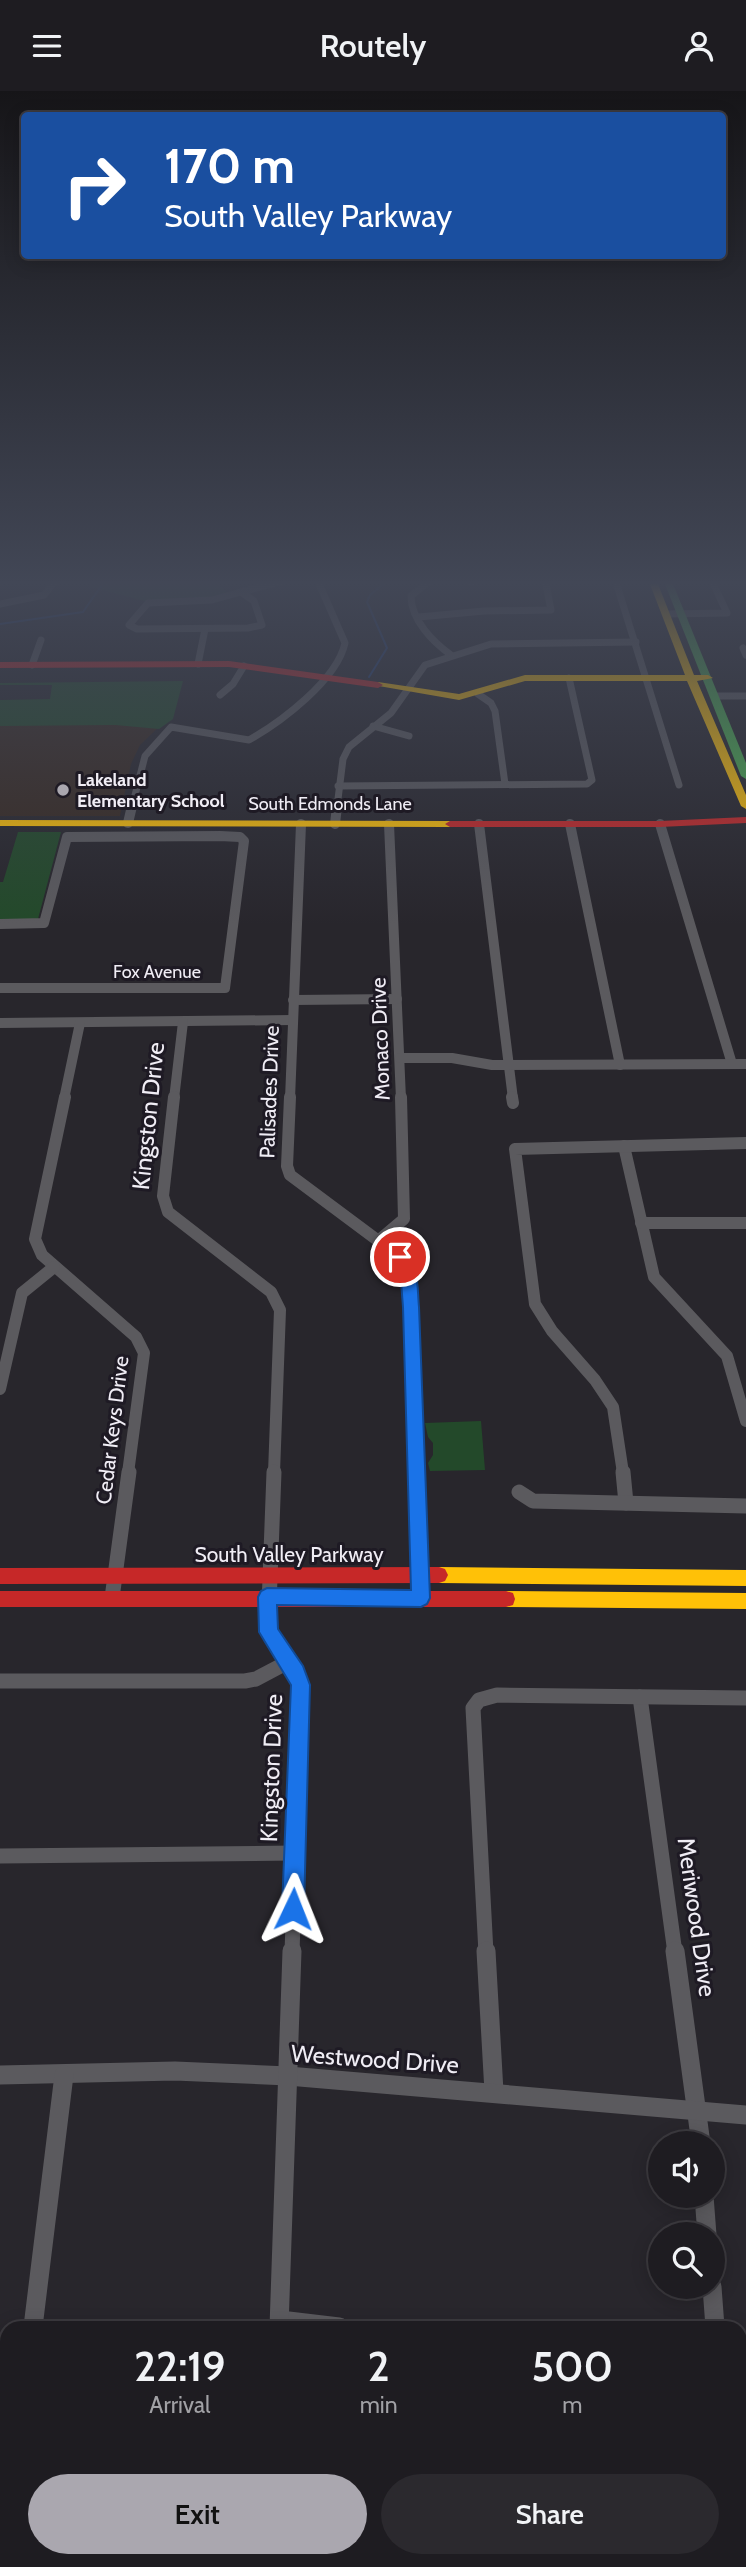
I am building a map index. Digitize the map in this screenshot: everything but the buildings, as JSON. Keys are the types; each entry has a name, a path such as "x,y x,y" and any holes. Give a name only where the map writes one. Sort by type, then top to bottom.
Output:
{"main road":[{"path":"437,695 454,697 474,695"},
{"path":"707,696 746,775"},
{"path":"707,696 746,806"},
{"name":"South Edmonds Lane","path":"0,823 94,829 128,823 221,829 301,824 660,824 746,820"},
{"name":"South Edmonds Lane","path":"660,824 671,827 746,828"},
{"name":"South Valley Parkway","path":"0,1576 422,1575 746,1578"},
{"name":"South Valley Parkway","path":"0,1599 267,1597 746,1601"}],"street":[{"path":"128,823 145,756 171,727 249,740 311,695"},
{"path":"335,824 338,786 343,759 349,747 391,713 403,695"},
{"path":"479,695 491,703 495,711 505,785"},
{"path":"338,786 581,785 592,780 573,695"},
{"path":"651,695 679,785"},
{"path":"707,696 746,696"},
{"path":"373,726 409,736"},
{"name":"Palisades Drive","path":"301,824 286,1148 290,1175 407,1266 421,1598"},
{"name":"Monaco Drive","path":"378,1241 404,1219 400,1058 389,824"},
{"path":"480,824 513,1103"},
{"path":"570,824 620,1065"},
{"path":"660,824 732,1064"},
{"path":"0,924 44,923 67,838 94,829 221,829"},
{"name":"Fox Avenue","path":"0,988 225,988 244,841 221,829"},
{"path":"293,1000 397,999"},
{"path":"0,1023 292,1020"},
{"name":"Kingston Drive","path":"183,1022 163,1196 168,1212 271,1292 280,1310 267,1597 268,1632 296,1672 301,1685 279,2321"},
{"name":"Cedar Keys Drive","path":"80,1023 35,1239 42,1255 136,1337 144,1353 112,1598"},
{"path":"400,1058 452,1058 508,1065 746,1064"},
{"path":"626,1503 614,1410 595,1381 544,1323 535,1304 515,1149 746,1143"},
{"path":"624,1146 654,1277 727,1356 736,1379 746,1421"},
{"path":"641,1223 746,1223"},
{"path":"0,1389 22,1293 54,1267"},
{"path":"519,1492 533,1501 746,1506"},
{"path":"0,1681 245,1681 256,1679 288,1662"},
{"path":"494,2092 472,1717 479,1700 497,1695 746,1698"},
{"name":"Meriwood Drive","path":"640,1697 699,2131"},
{"path":"0,1856 295,1853"},
{"name":"Westwood Drive","path":"0,2075 175,2071 288,2076 746,2115"},
{"path":"34,2321 64,2075"},
{"path":"713,2299 715,2321"}],"shaded area":[{"name":"Lakeland Elementary School","path":"128,722 160,726 140,745 131,764 120,816 0,816 0,724"}],"green space":[{"path":"51,695 179,695 173,719 159,729 115,725 0,726 0,700 50,699"},
{"path":"18,832 61,832 38,919 0,920 0,882 3,882"},
{"path":"481,1421 485,1470 430,1471 428,1463 433,1455 433,1443 428,1437 425,1423"}],"traffic: fast":[{"path":"713,695 746,776"}],"traffic: slow":[{"path":"442,695 459,697 468,695"},
{"path":"697,695 746,806"},
{"path":"0,823 450,824"},
{"path":"439,1575 746,1578"},
{"path":"506,1599 746,1601"}],"traffic: jam":[{"path":"450,824 660,824 746,820"},
{"path":"0,1576 439,1575"},
{"path":"0,1599 506,1599"}],"place":[{"name":"Lakeland Elementary School","path":"63,790"}],"route":[{"path":"293,1909 301,1685 296,1672 268,1632 267,1597 421,1598 411,1307 407,1266 400,1257"}]}
